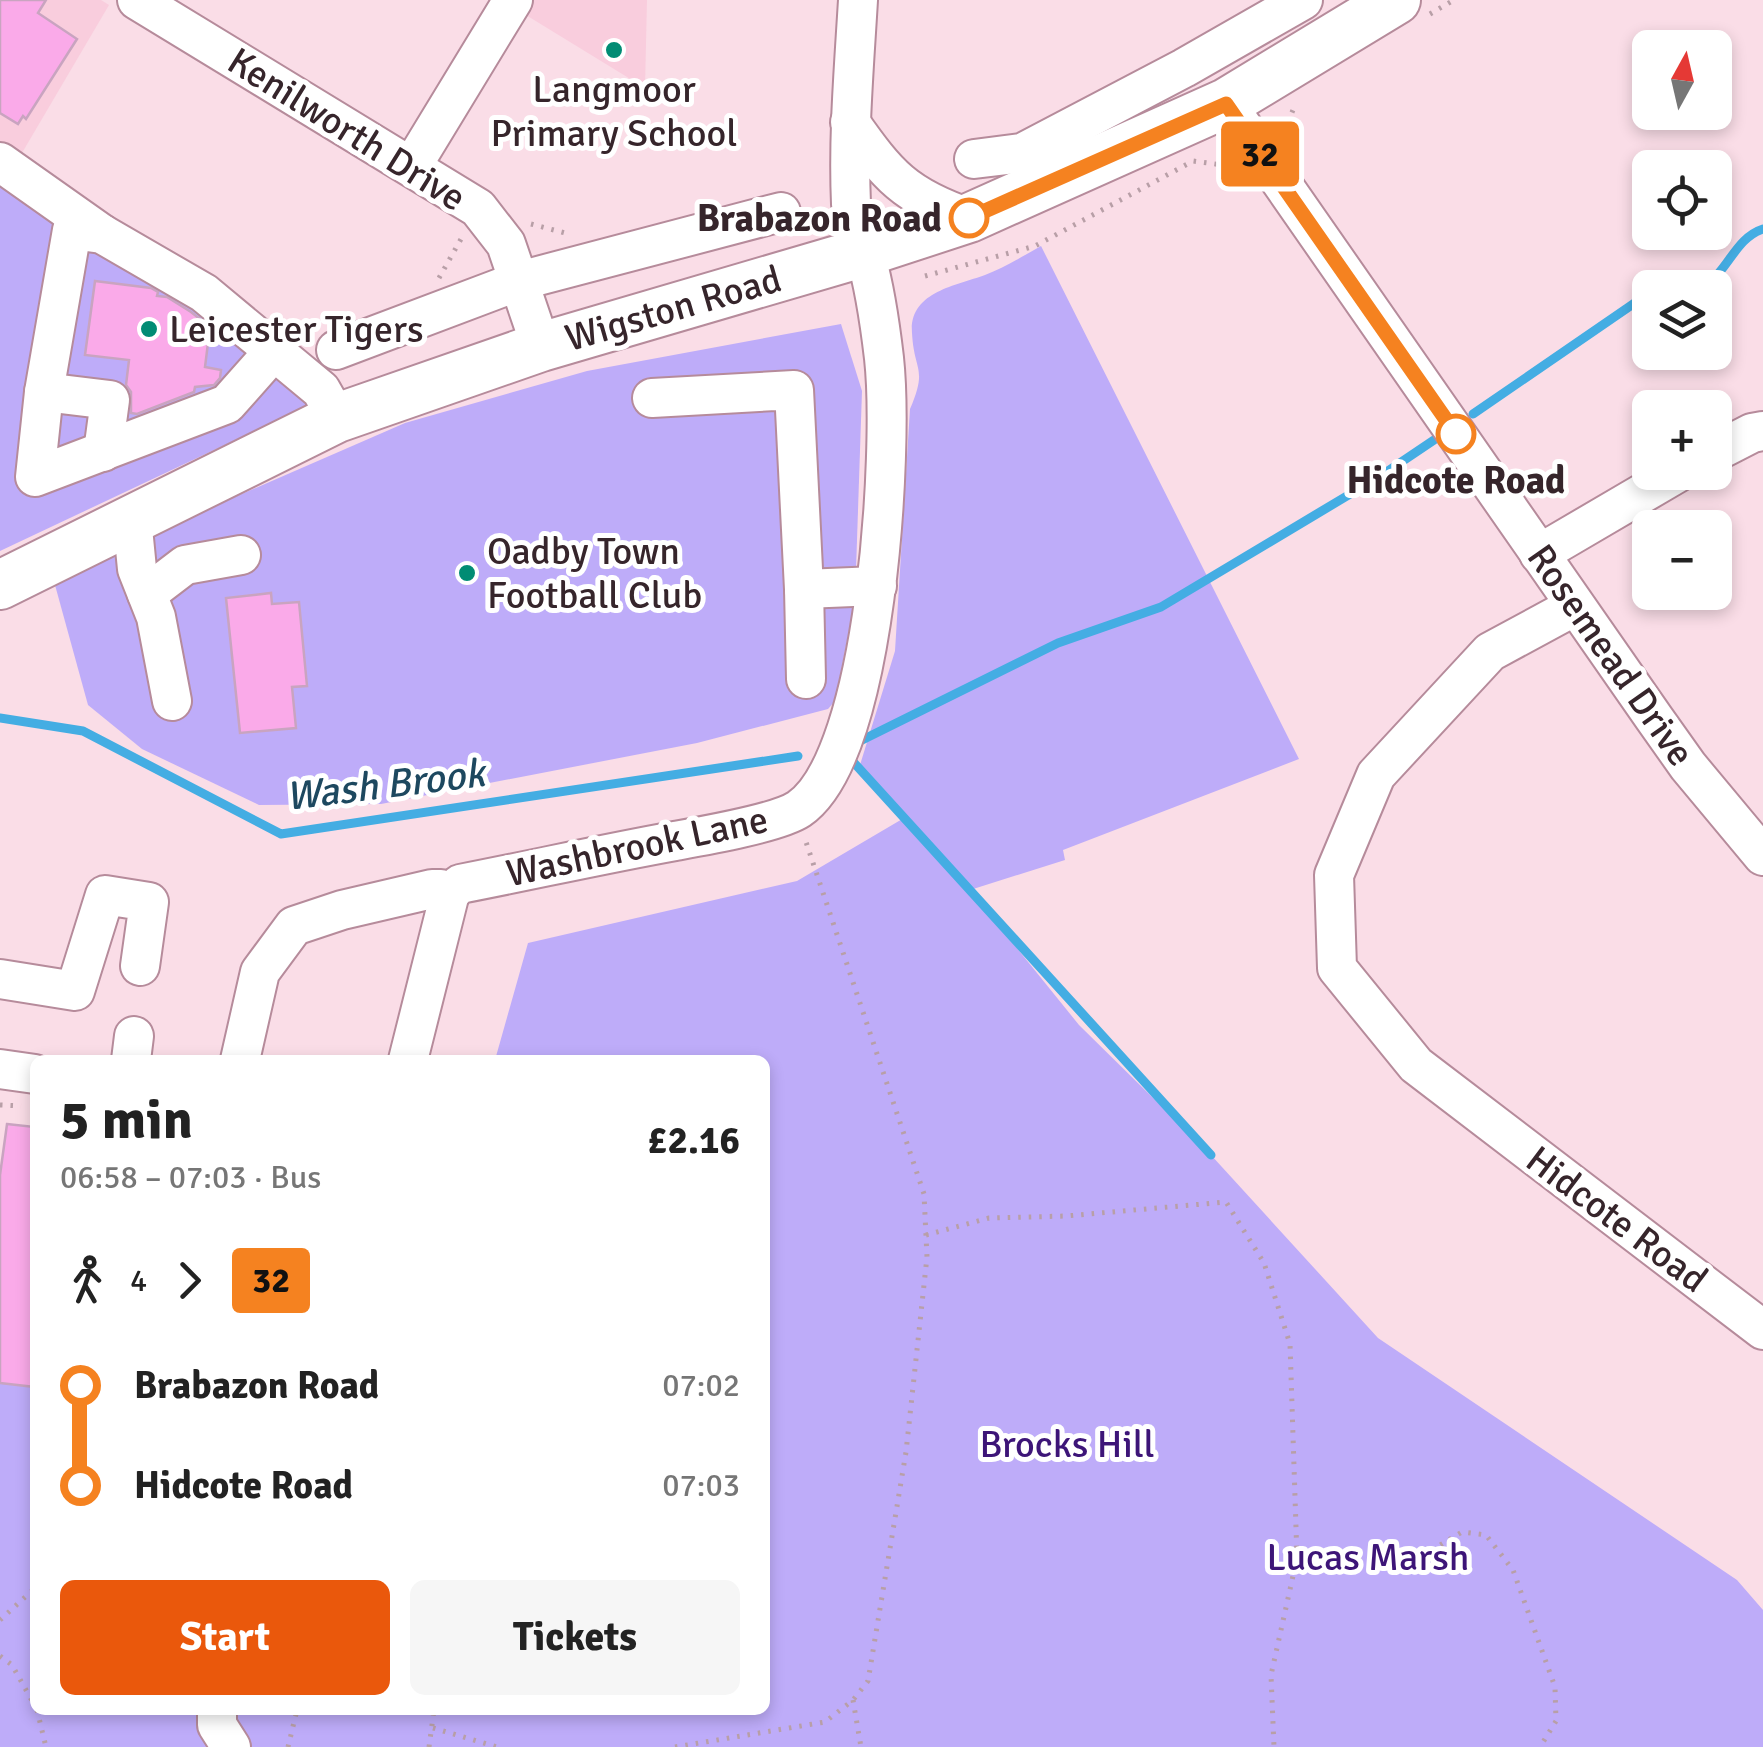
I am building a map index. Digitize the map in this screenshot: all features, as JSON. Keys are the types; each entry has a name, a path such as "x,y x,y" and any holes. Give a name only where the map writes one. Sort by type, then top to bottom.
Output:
{"main road":[{"name":"Wigston Road","path":"0,584 337,418 541,347 969,218 1226,104 1396,0"}],"street":[{"name":"Kenilworth Drive","path":"137,0 478,208 506,244 541,347"},
{"path":"412,166 512,0"},
{"path":"858,0 850,122 853,227 865,252"},
{"path":"974,158 1022,154 1303,0"},
{"name":"Rosemead Drive","path":"1226,104 1688,766 1763,856"},
{"path":"850,122 877,160 908,191 969,218"},
{"path":"0,162 102,234 204,293 320,390 337,418"},
{"name":"Wigston Road","path":"336,350 519,280 781,212"},
{"path":"102,234 72,230 44,392 35,477 227,404 274,351"},
{"name":"Washbrook Lane","path":"241,1055 260,972 294,926 342,910 432,889 450,893 460,884 712,834 796,811 820,790 834,762 852,706 877,586 888,399 884,354 865,252"},
{"path":"652,398 794,390 806,679"},
{"path":"44,392 110,400 103,452"},
{"path":"1732,443 1763,431"},
{"path":"1539,554 1648,490"},
{"path":"132,518 137,569 156,618 172,701"},
{"path":"147,594 185,565 240,556"},
{"path":"804,589 877,586"},
{"name":"Hidcote Road","path":"1575,606 1490,652 1376,775 1334,875 1336,968 1416,1066 1763,1330"},
{"path":"409,1055 450,893"},
{"path":"0,979 76,991 104,895 150,902 140,966"},
{"path":"0,1068 30,1073"},
{"path":"217,1715 216,1725 231,1747"}],"path":[{"path":"416,320 478,208 572,235"},
{"path":"675,1747 826,1722 853,1700 868,1681 906,1452 928,1257 924,1194 796,811"},
{"path":"926,1235 989,1218 1066,1216 1226,1202 1264,1263 1290,1344 1297,1558 1271,1675 1274,1747"},
{"path":"1297,1558 1340,1564 1425,1554 1462,1532 1486,1536 1512,1570 1555,1687 1556,1721 1540,1747"},
{"path":"0,1620 30,1593"},
{"path":"0,1656 12,1664 30,1697"},
{"path":"853,1700 861,1747"},
{"path":"38,1715 46,1747"},
{"path":"288,1747 297,1715"},
{"path":"429,1747 434,1715"},
{"path":"433,1728 497,1747"}],"shaded area":[{"path":"0,0 101,0 109,5 19,158 0,144"},
{"name":"Langmoor Primary School","path":"502,0 647,0 645,88 521,12"}],"green space":[{"path":"0,144 337,392 0,551"},
{"name":"Brocks Hill","path":"1041,246 1299,759 1063,850 1065,860 970,890 1079,1025 1211,1155 1378,1338 1737,1580 1763,1610 1763,1747 0,1747 0,1383 30,1386 30,1715 770,1715 770,1055 496,1055 528,943 797,881 904,818 860,765 895,651 910,409 919,377 913,319 918,308 936,293 992,272"},
{"name":"Oadby Town Football Club","path":"841,324 862,391 855,600 835,701 828,709 697,743 381,804 259,805 142,749 88,705 55,585 136,540 405,423 587,371"}],"building":[{"path":"0,0 46,0 38,13 77,39 26,119 23,116 18,124 0,113"},
{"name":"Leicester Tigers","path":"95,281 151,288 158,292 157,296 167,297 191,312 210,327 205,367 221,370 220,378 214,385 195,387 194,392 131,413 131,392 126,385 129,360 85,355"},
{"path":"271,593 272,604 299,602 307,686 292,687 296,728 240,733 226,598"},
{"path":"7,1124 30,1126 30,1386 0,1383 0,1175"}],"waterway":[{"name":"Wash Brook","path":"1721,270 1745,240 1763,229"},
{"name":"Wash Brook","path":"1473,414 1632,305"},
{"path":"854,744 1058,643 1161,607 1434,440"},
{"name":"Wash Brook","path":"0,718 83,731 281,834 798,756"},
{"name":"Wash Brook","path":"846,754 1211,1155"}],"bus line":[{"name":"32","path":"969,218 1226,104 1456,434"}],"place":[{"name":"Langmoor Primary School","path":"614,50"},
{"name":"Brabazon Road","path":"969,218"},
{"name":"Leicester Tigers","path":"149,329"},
{"name":"Hidcote Road","path":"1456,434"},
{"name":"Oadby Town Football Club","path":"467,573"}],"park label":[{"name":"Lucas Marsh","path":"1368,1557"}]}
